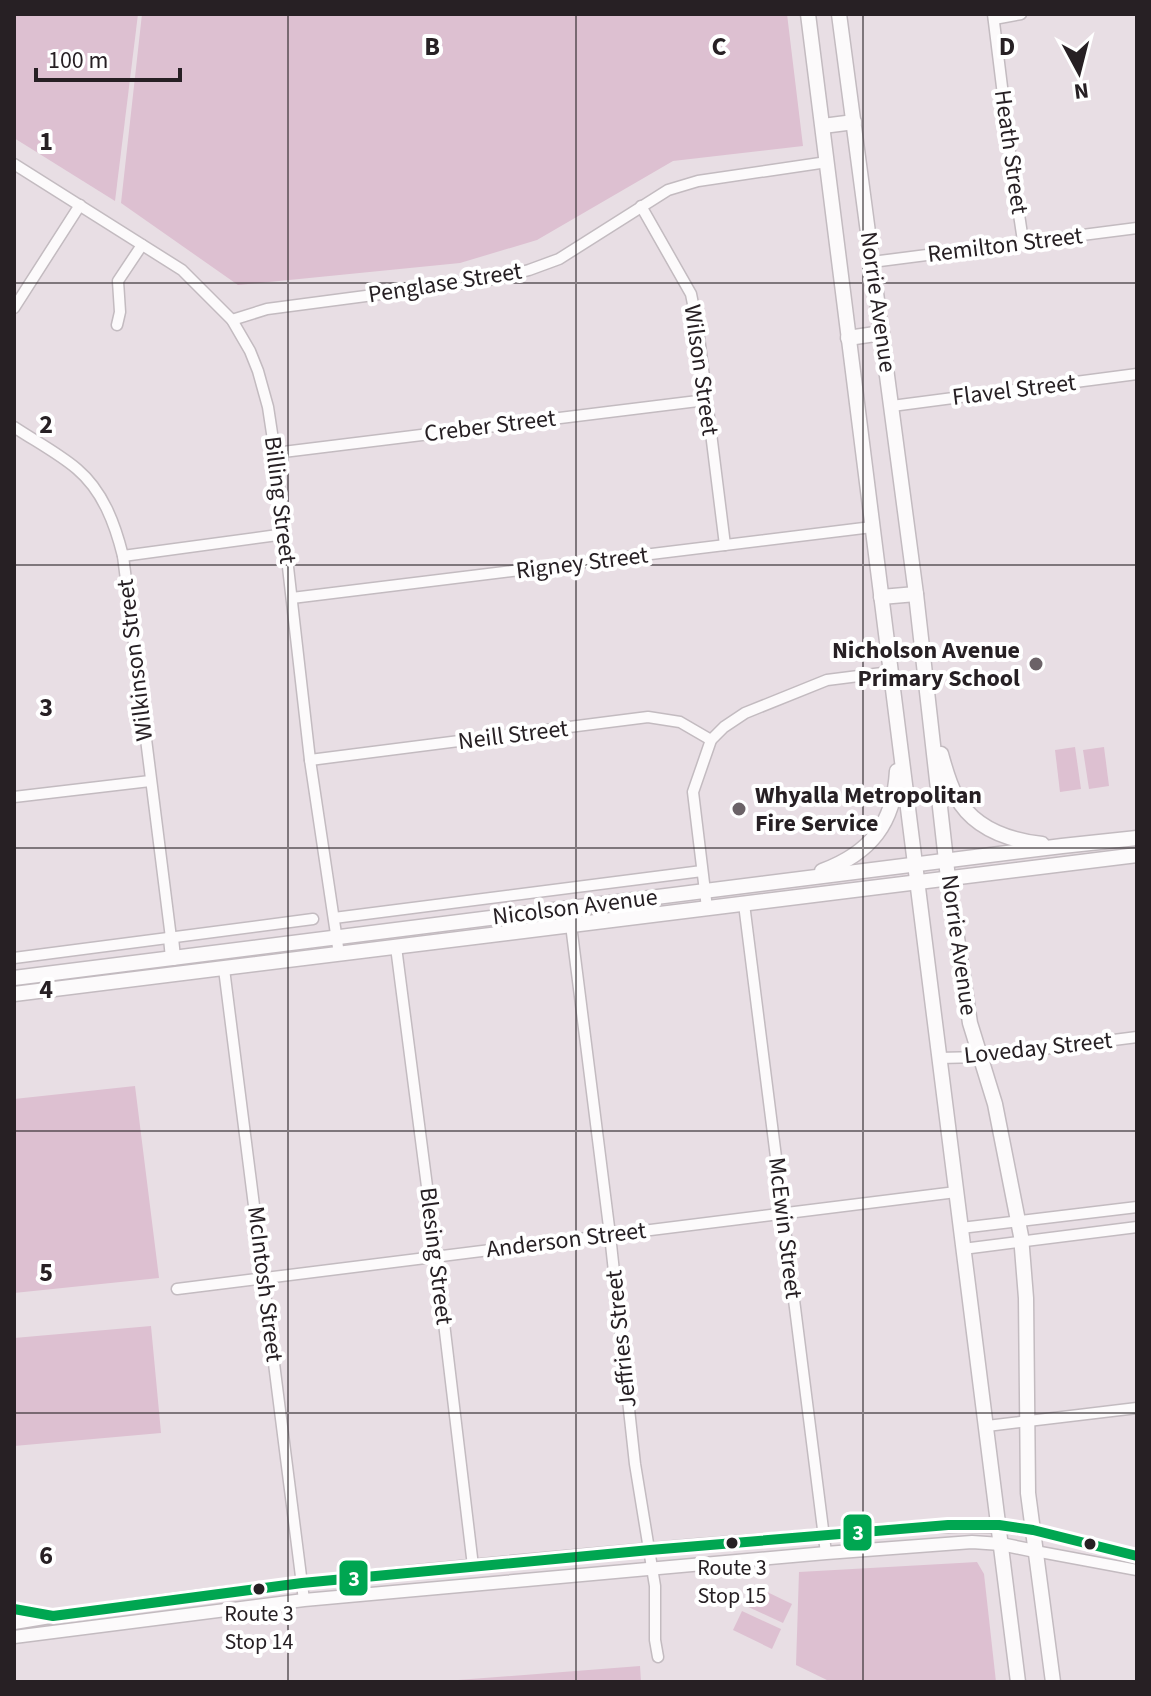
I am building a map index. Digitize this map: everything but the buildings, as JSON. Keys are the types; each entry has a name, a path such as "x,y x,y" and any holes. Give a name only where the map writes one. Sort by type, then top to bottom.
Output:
{"main road":[{"name":"Norrie Avenue","path":"808,14 1018,1682"},
{"name":"Norrie Avenue","path":"839,14 916,594 948,878 970,1023 995,1104 1022,1242 1026,1298 1028,1493 1053,1682"},
{"path":"823,126 854,122"},
{"path":"848,338 882,333"},
{"path":"881,597 916,594"},
{"path":"931,726 954,794 971,816 995,833 1062,846"},
{"path":"803,878 834,867 874,838 892,808 898,734"},
{"name":"Nicolson Avenue","path":"14,978 1137,838"},
{"name":"Nicolson Avenue","path":"14,994 1137,855"},
{"path":"171,938 173,958"},
{"path":"73,971 75,986"}],"street":[{"path":"994,16 1021,14"},
{"name":"Heath Street","path":"994,16 1023,241"},
{"name":"Penglase Street","path":"232,320 267,309 495,279 529,270 559,259 668,190 698,181 827,162"},
{"name":"Billing Street","path":"14,164 182,270 232,320 250,351 268,407 275,453 310,760 339,954"},
{"path":"14,308 80,205"},
{"name":"Wilson Street","path":"641,206 691,294 725,545"},
{"name":"Remilton Street","path":"872,262 1137,228"},
{"path":"117,325 120,312 118,281 142,245"},
{"name":"Flavel Street","path":"892,406 1137,374"},
{"name":"Creber Street","path":"275,453 706,400"},
{"name":"Wilkinson Street","path":"14,427 78,469 100,494 116,527 123,556 171,938"},
{"name":"Rigney Street","path":"292,598 872,527"},
{"path":"123,556 285,534"},
{"path":"707,908 693,792 711,740 745,713 827,680 890,672"},
{"name":"Neill Street","path":"310,760 648,717 680,722 711,740"},
{"path":"14,797 150,781"},
{"name":"Nicolson Avenue","path":"334,918 702,871"},
{"name":"McEwin Street","path":"744,904 826,1553"},
{"path":"14,958 313,919"},
{"name":"Jeffries Street","path":"571,925 635,1464 655,1586 658,1657"},
{"name":"Blesing Street","path":"396,947 473,1566"},
{"name":"McIntosh Street","path":"224,969 304,1600"},
{"name":"Loveday Street","path":"939,1058 981,1057 1137,1037"},
{"name":"Anderson Street","path":"177,1289 956,1192"},
{"path":"961,1228 1137,1207"},
{"path":"963,1249 1137,1227"},
{"path":"987,1426 1137,1408"},
{"path":"14,1623 302,1583 948,1525 999,1525 1033,1530 1137,1556"},
{"path":"14,1637 304,1600 972,1542 1001,1544 1137,1570"},
{"path":"14,1609 53,1616"}],"shaded area":[{"path":"14,14 138,14 115,201 14,138"},
{"path":"142,14 787,14 803,146 673,161 537,240 460,263 238,285 121,203"},
{"path":"1075,747 1081,789 1060,792 1055,750"},
{"path":"1104,747 1109,786 1089,789 1083,750"},
{"path":"135,1086 159,1278 14,1293 14,1099"},
{"path":"151,1326 161,1433 14,1446 14,1338"},
{"path":"977,1562 984,1574 996,1682 831,1682 796,1665 799,1572"},
{"path":"753,1585 792,1604 783,1623 744,1605"},
{"path":"742,1611 781,1629 772,1649 733,1630"},
{"path":"640,1666 641,1682 432,1682"}],"transit line":[{"name":"3","path":"14,1609 53,1616 302,1583 948,1525 999,1525 1033,1530 1137,1556"}],"place":[{"name":"Nicholson Avenue Primary School","path":"1036,664"},
{"name":"Whyalla Metropolitan Fire Service","path":"739,809"},
{"name":"Route 3 Stop 15","path":"732,1543"},
{"name":"Route 3 Stop 14","path":"259,1589"}]}
